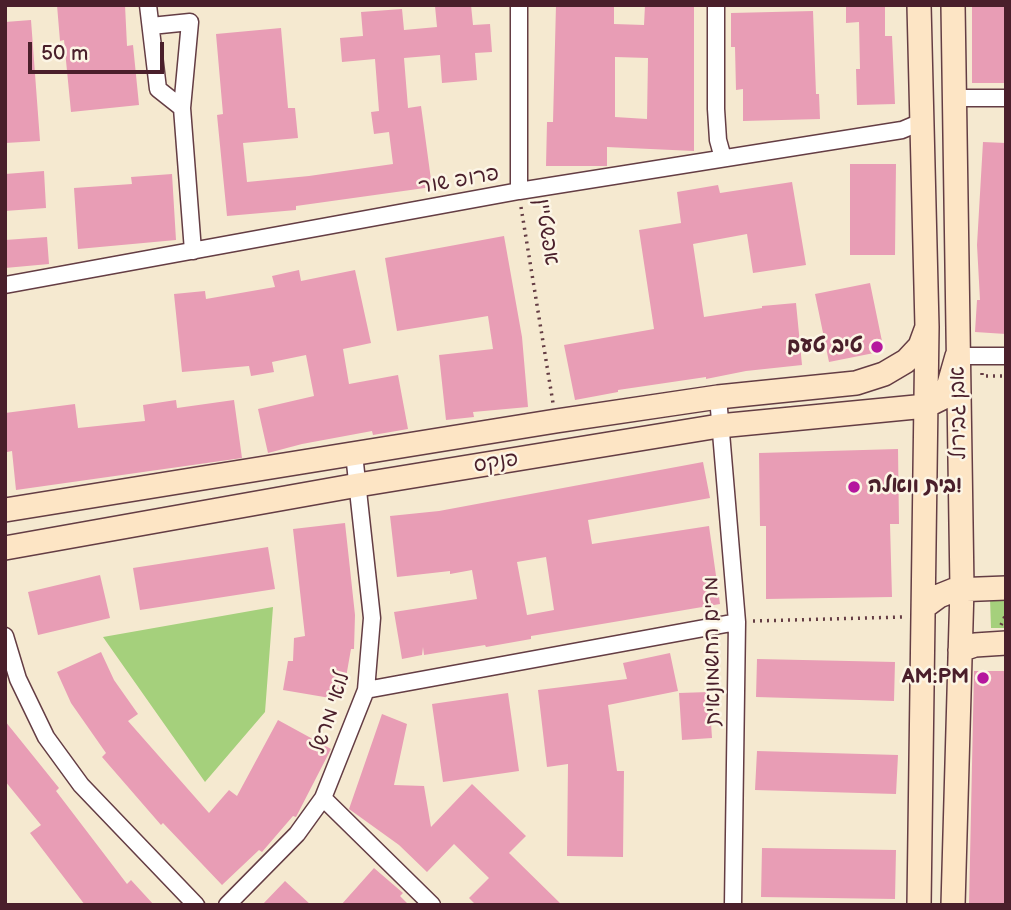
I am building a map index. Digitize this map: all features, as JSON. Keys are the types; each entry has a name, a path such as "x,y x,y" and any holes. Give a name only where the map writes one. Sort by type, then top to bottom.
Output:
{"main road":[{"name":"אבן גבירול","path":"919,5 927,327 919,905"},
{"name":"אבן גבירול","path":"953,5 962,589 953,905"},
{"name":"פנקס","path":"5,510 556,421 718,397 836,386 874,378 897,368 914,354 927,327"},
{"path":"926,406 942,398 947,391 957,356"},
{"name":"פנקס","path":"5,548 358,485 719,426 926,406"},
{"path":"924,612 945,592 1006,587"},
{"path":"960,650 975,645 1006,643"}],"street":[{"path":"148,5 158,89 182,108"},
{"name":"אפשטיין","path":"519,5 519,191"},
{"path":"716,5 716,109 718,140 723,158"},
{"path":"151,26 190,22 182,108 193,251"},
{"path":"954,98 1006,98"},
{"name":"פרופ שור","path":"5,285 519,191 902,130 921,122"},
{"path":"957,356 1006,356"},
{"name":"מרים החשמונאית","path":"718,397 737,622 733,905"},
{"name":"לואי מרשל","path":"227,905 297,834 323,798 366,690 372,618 354,454"},
{"path":"366,690 737,622"},
{"path":"5,636 18,679 46,737 81,785 196,905"},
{"path":"323,798 432,905"}],"path":[{"name":"אפשטיין","path":"519,191 556,421"},
{"path":"737,622 924,612"}],"green space":[{"path":"1006,597 1006,628 991,628 990,598"},
{"path":"273,607 265,712 205,782 103,637"}],"building":[{"path":"57,5 125,5 127,46 133,45 139,105 71,112 64,40 60,41"},
{"path":"471,5 473,25 490,24 492,52 475,53 477,80 442,83 440,55 404,58 408,108 421,106 432,187 296,206 296,210 227,216 217,115 223,114 216,34 281,28 288,108 295,108 298,138 243,143 247,182 309,176 393,164 389,132 374,134 371,112 379,111 375,59 342,62 340,38 363,36 361,12 402,9 404,30 437,27 435,6"},
{"path":"556,5 614,5 614,24 644,25 645,5 694,5 694,151 607,147 607,166 546,166 547,122 553,122","holes":["615,57 648,58 647,119 615,117"]},
{"path":"846,5 885,5 885,36 892,36 895,104 857,105 856,69 860,69 859,22 846,23"},
{"path":"972,5 1006,5 1006,83 972,83"},
{"path":"813,11 816,94 819,94 820,119 743,121 743,89 736,90 735,47 731,47 731,13"},
{"path":"31,20 40,141 5,143 5,22"},
{"path":"983,142 1006,143 1006,334 975,332 977,300 980,300 977,245"},
{"path":"850,164 896,164 895,255 850,255"},
{"path":"44,171 46,208 5,211 5,174"},
{"path":"172,174 176,240 78,249 74,188 132,184 131,177"},
{"path":"792,182 806,265 753,273 747,234 693,244 704,317 762,306 796,303 802,365 618,390 575,400 564,345 654,329 639,230 681,223 677,192 718,185 720,193"},
{"path":"504,236 522,337 528,407 473,412 474,417 446,420 439,355 493,349 488,316 397,331 385,258"},
{"path":"47,237 49,264 5,268 5,240"},
{"path":"299,270 301,281 355,270 371,343 343,349 349,384 398,375 408,429 373,435 372,431 268,453 258,409 314,396 306,355 272,362 274,372 251,376 249,366 182,372 174,294 205,291 206,299 275,287 272,276"},
{"path":"870,283 884,351 829,362 815,294"},
{"path":"176,400 177,408 234,400 242,458 16,490 12,451 7,452 5,413 75,404 78,428 145,421 143,405"},
{"path":"898,449 899,524 890,524 892,597 766,599 766,526 760,526 759,453"},
{"path":"703,462 710,498 588,520 592,544 709,526 720,604 531,636 531,639 486,647 485,645 424,655 423,647 422,655 402,659 394,612 477,599 472,570 397,577 390,516 439,511","holes":["546,557 554,610 527,615 517,562"]},
{"path":"345,523 355,615 354,649 351,649 342,700 283,690 288,661 293,661 294,638 305,636 293,529"},
{"path":"268,547 275,589 140,610 133,568"},
{"path":"100,575 110,618 38,635 28,592"},
{"path":"101,652 114,680 138,714 128,721 209,813 229,790 237,796 278,720 331,749 296,817 293,816 262,852 259,850 222,885 163,823 161,825 102,757 106,753 71,703 57,672"},
{"path":"670,653 678,691 608,705 617,771 624,771 623,857 567,856 568,764 547,767 538,690 627,679 623,663"},
{"path":"757,659 895,662 894,701 756,697"},
{"path":"974,671 1006,671 1006,905 969,905"},
{"path":"709,692 712,738 682,740 679,693"},
{"path":"508,693 519,771 443,782 432,704"},
{"path":"382,714 407,724 394,785 424,786 431,827 472,784 526,836 509,853 562,905 476,905 469,898 489,878 454,844 427,872 399,845 349,809"},
{"path":"5,721 59,788 56,791 127,884 131,880 154,905 85,905 30,833 41,825 5,781"},
{"path":"757,751 898,755 896,794 755,790"},
{"path":"762,848 896,850 895,899 761,897"},
{"path":"374,868 403,893 400,896 409,905 341,905"},
{"path":"285,881 311,905 262,905"}],"place":[{"name":"טיב טעם","path":"877,347"},
{"name":"בית וואלה!","path":"854,487"},
{"name":"AM:PM","path":"983,678"}]}
